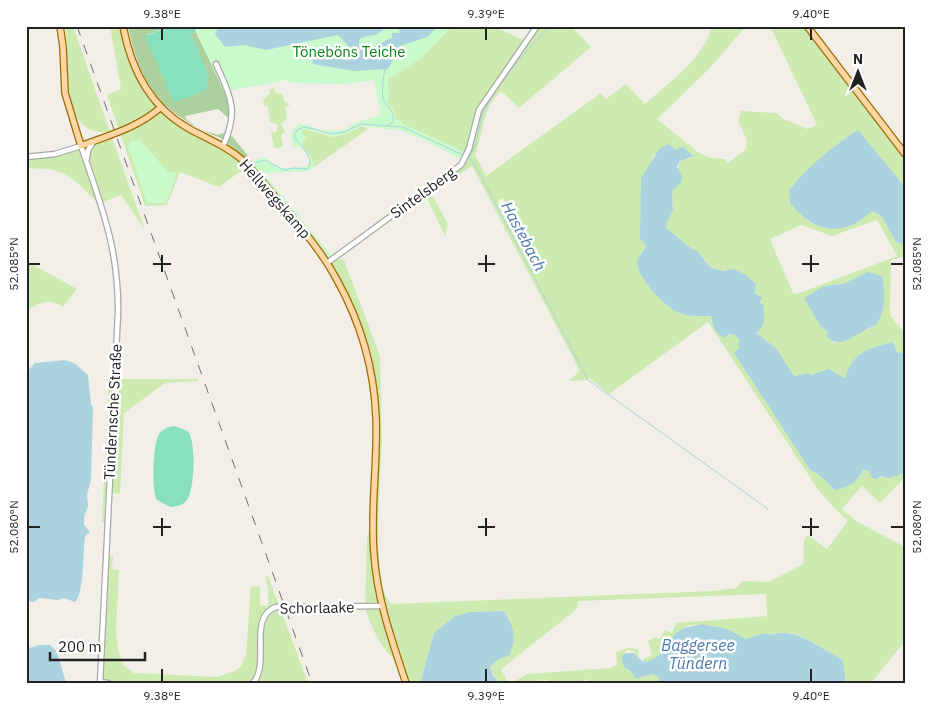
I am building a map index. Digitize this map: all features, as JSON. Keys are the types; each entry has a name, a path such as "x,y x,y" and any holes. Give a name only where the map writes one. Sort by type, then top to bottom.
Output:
{"main road":[{"path":"60,26 64,47 65,93 81,146 149,118 160,108"},
{"name":"Hellwegskamp","path":"123,26 132,62 150,96 160,108 187,128 223,146 249,166 313,243 327,263 350,304 362,334 374,392 376,419 373,536 375,570 382,606 406,683"},
{"path":"808,26 905,154"},
{"path":"149,118 152,108 150,96"}],"street":[{"name":"Sintelsberg","path":"327,263 456,169 466,157 479,110 537,26"},
{"path":"216,64 233,105 231,126 223,146"},
{"path":"88,164 88,150 94,141"},
{"path":"26,157 55,154 81,146"},
{"name":"Tündernsche Straße","path":"81,146 110,232 118,284 100,682"},
{"name":"Schorlaake","path":"253,683 260,670 262,618 270,610 276,608 382,606"},
{"path":"100,682 108,683"}],"green space":[{"path":"65,26 73,26 110,132 93,131 81,123 74,110 68,76"},
{"path":"110,26 123,26 129,52 160,108 222,146 248,166 219,187 180,172 167,205 145,206 107,95 121,89"},
{"path":"128,26 170,26 146,35 195,43 191,34 196,32 224,91 228,91 232,121 218,109 185,116 186,119 197,127 168,107 147,82 133,48"},
{"path":"170,26 194,26 196,32 191,34 209,77 207,89 174,103 145,36"},
{"path":"194,26 452,26 421,58 387,80 389,96 387,103 393,110 395,119 401,120 402,124 466,153 463,160 420,138 398,130 362,126 346,134 333,137 311,130 302,130 302,134 306,138 301,144 312,157 314,167 308,171 263,173 331,255 337,251 338,253 327,263 249,166 260,158 264,158 278,167 308,166 309,157 300,146 294,147 291,138 292,131 299,123 321,130 344,130 357,122 381,115 374,80 345,84 291,83 286,80 224,92"},
{"path":"452,26 494,26 525,41 478,110 466,153 402,124 395,119 393,110 387,103 389,96 387,80 421,58"},
{"path":"539,26 571,26 591,47 519,108 501,91 495,98 486,114 475,155 486,176 601,93 606,99 626,84 645,104 693,60 708,38 712,26 746,26 709,69 657,119 699,153 711,158 725,159 728,163 746,149 747,140 738,121 741,111 777,113 782,118 807,129 817,125 770,26 807,26 905,154 905,187 896,176 805,219 824,227 840,228 856,222 873,211 882,217 896,242 905,244 905,256 891,260 890,315 905,334 905,354 897,352 893,342 847,374 845,378 828,369 810,375 807,373 794,376 776,348 756,333 758,332 761,300 755,294 756,284 746,275 711,268 701,256 667,229 666,224 673,211 672,191 675,188 679,162 691,158 673,148 654,155 649,167 643,241 646,246 637,263 638,269 646,283 672,309 685,315 712,316 711,321 720,335 735,335 739,340 739,348 810,470 818,474 835,490 860,477 863,470 868,470 872,478 905,473 905,477 880,503 862,486 842,509 856,521 905,547 905,641 871,683 846,683 843,660 801,636 786,633 769,635 763,633 746,639 720,628 700,624 681,629 659,656 643,662 643,659 652,655 648,641 656,637 659,639 665,630 672,633 676,623 767,616 766,594 578,601 577,609 501,669 508,683 501,682 496,678 490,667 499,659 509,656 510,620 504,611 470,612 455,616 434,633 420,683 406,683 377,582 374,501 378,393 381,392 382,442 378,527 379,552 385,593 391,604 714,591 736,588 742,581 769,582 803,564 804,540 808,535 827,549 848,521 817,488 708,322 609,394 589,378 586,380 569,381 579,371 578,367 472,166 431,193 448,224 445,236 425,194 429,190 433,191 434,187 462,165 480,111","holes":["503,198 520,226 513,231 498,201","877,220 897,256 797,294 793,293 770,239 801,225 832,236","861,276 884,286 884,295 873,327 843,341 832,342 828,332 821,327 815,314 824,286 843,284"]},
{"path":"274,88 275,92 283,95 284,101 290,105 285,107 287,118 281,124 285,132 281,135 283,146 279,148 274,148 271,131 276,133 278,125 270,122 267,105 264,106 263,100 270,93 270,89"},
{"path":"362,126 368,129 314,167 301,144 306,138 301,132 304,129 333,137 346,134"},
{"path":"204,130 218,135 223,133 232,136 253,162 223,140"},
{"path":"111,135 145,230 121,195 99,204 75,181 59,172 26,169 26,157 55,154"},
{"path":"140,140 168,172 177,173 166,203 147,203 128,146 131,141"},
{"path":"335,258 344,260 380,356 381,391 374,392 362,334 327,263"},
{"path":"26,261 77,289 63,307 58,304 44,302 26,313"},
{"path":"107,379 197,379 198,381 165,383 124,413 120,494 109,493 108,522 102,522 108,400"},
{"path":"174,426 188,431 191,436 194,465 192,486 187,500 180,505 170,507 157,500 153,468 158,436 164,429"},
{"path":"371,531 372,565 378,601 375,605 365,605 367,539 368,532"},
{"path":"108,556 113,556 112,569 119,570 116,632 118,649 123,665 134,673 217,677 235,671 241,666 246,654 251,586 260,587 260,605 268,606 268,587 265,577 268,576 308,683 102,683"},
{"path":"365,607 380,610 395,659 390,656 377,636"},
{"path":"628,648 638,649 639,657 633,651 627,650 621,659 627,670 642,678 652,674 659,678 657,683 593,683 585,679 582,683 552,683 548,680 512,683 527,674 611,668 617,664 616,652"}],"water":[{"name":"Töneböns Teiche","path":"219,26 385,26 379,33 359,40 359,47 368,48 392,38 392,33 399,33 400,27 438,26 427,37 400,46 388,69 354,71 313,64 311,51 336,46 342,52 348,51 349,47 338,35 266,50 244,45 225,47 215,34"},
{"path":"858,130 905,187 905,244 896,242 882,217 873,211 855,224 834,229 825,228 810,221 802,216 790,203 789,190 804,173 821,157"},
{"path":"668,144 676,150 683,147 693,156 679,162 677,167 682,176 681,183 672,191 673,211 666,224 667,229 697,251 711,268 725,271 734,269 746,275 756,284 755,294 762,297 760,303 763,304 764,316 762,327 756,333 776,348 794,376 807,373 811,375 828,369 845,378 853,362 863,352 893,342 897,352 905,354 905,473 889,478 880,476 877,479 872,478 868,470 863,470 852,484 835,490 818,474 810,470 734,353 739,348 739,340 735,335 729,334 724,338 718,334 714,328 711,316 689,315 677,312 659,298 646,284 637,263 646,246 640,238 641,178 660,148"},
{"path":"868,272 882,276 884,300 881,317 874,326 846,341 836,342 827,337 828,332 821,327 804,298 824,286 843,284"},
{"path":"65,360 74,363 88,375 93,408 91,479 87,495 88,506 84,517 84,525 90,532 85,536 82,582 78,598 75,602 64,598 58,600 39,598 34,602 28,601 26,373 35,363"},
{"path":"504,611 512,627 513,644 509,656 499,659 490,667 493,676 501,683 420,683 434,633 455,616 470,612"},
{"name":"Baggersee Tündern","path":"702,624 727,629 746,639 763,633 769,635 786,633 801,637 843,660 846,683 657,683 659,678 653,674 636,679 624,667 621,658 625,653 634,653 643,662 651,660 663,651 678,632 688,627"},
{"path":"39,645 50,645 57,652 66,683 26,683 26,649"}],"waterway":[{"path":"468,158 475,147 482,117 489,101 514,66 551,26"},
{"path":"385,69 383,98 392,112 393,118 393,122 386,126"},
{"name":"Hastebach","path":"255,163 265,160 284,170 294,168 307,169 310,165 309,156 294,135 298,129 306,127 332,134 344,132 361,124 403,127 463,155"},
{"name":"Hastebach","path":"467,157 480,174 588,380 768,509"}],"railway":[{"path":"77,26 312,683"}]}
